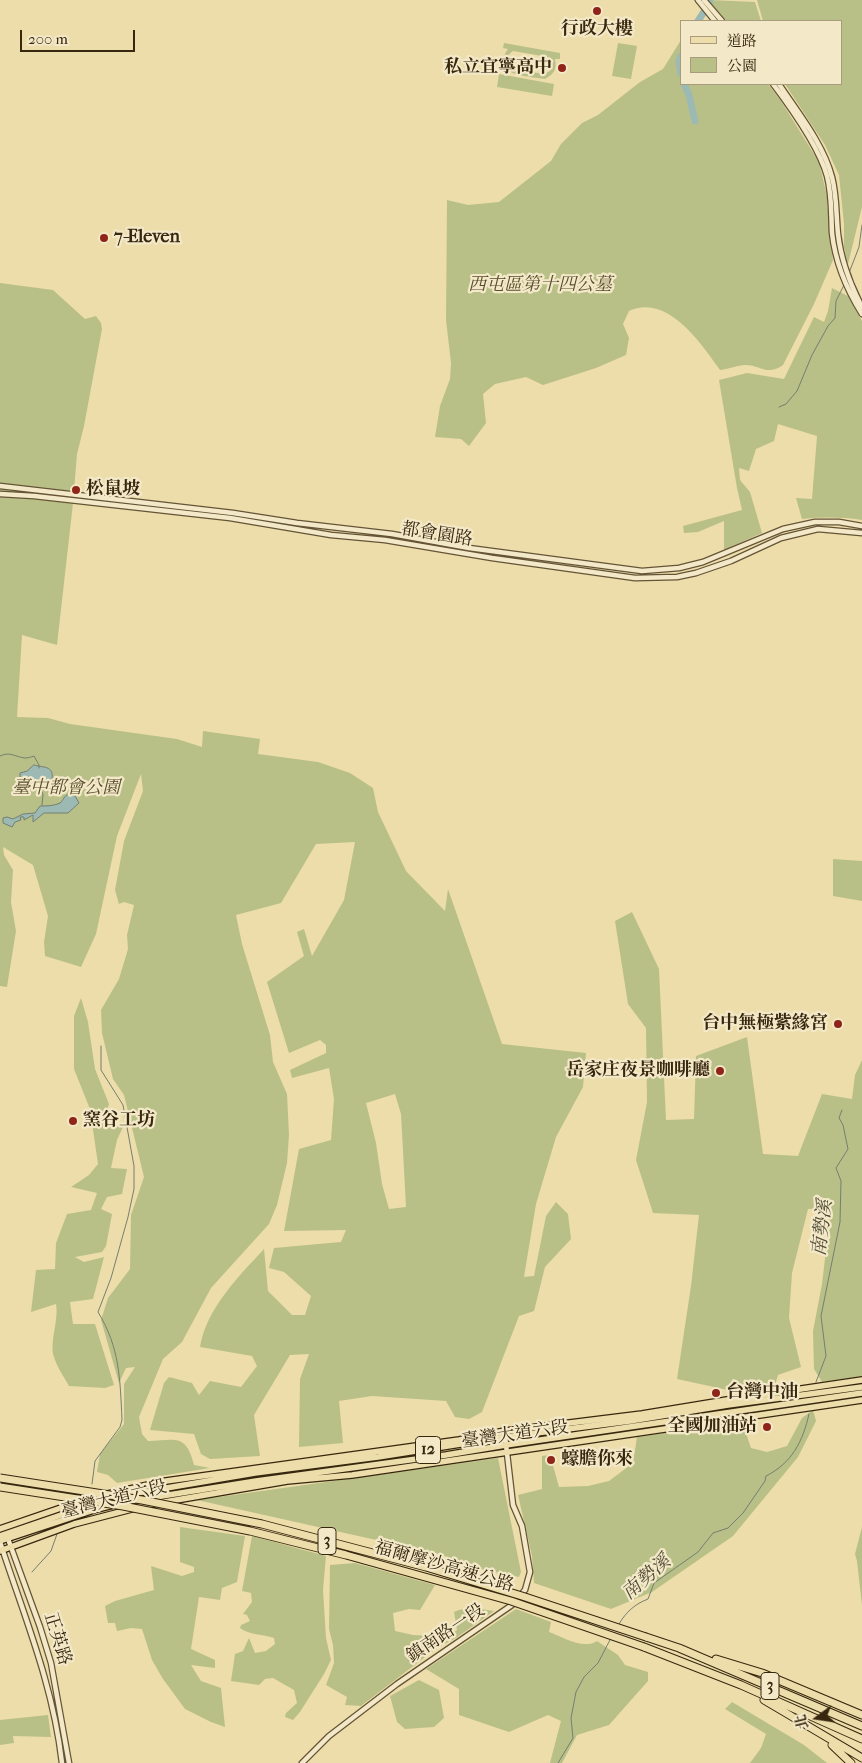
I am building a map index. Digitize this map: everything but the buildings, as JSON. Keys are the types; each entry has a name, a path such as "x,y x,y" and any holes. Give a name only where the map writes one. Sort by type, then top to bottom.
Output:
{"highway":[{"name":"福爾摩沙高速公路","path":"0,1478 142,1500 262,1524 426,1567 522,1596 679,1648 861,1725"},
{"name":"福爾摩沙高速公路","path":"0,1487 123,1506 250,1531 511,1602 644,1647 741,1685 862,1739"},
{"path":"679,1648 762,1673 862,1715"},
{"path":"674,1660 771,1703 862,1758"},
{"path":"798,1720 835,1748 851,1763"}],"main road":[{"name":"臺灣大道六段","path":"3,1533 96,1502 125,1495 254,1473 378,1458 505,1434 862,1380"},
{"name":"臺灣大道六段","path":"505,1434 630,1421 728,1405 862,1387"},
{"name":"臺灣大道六段","path":"1,1550 74,1524 147,1505 287,1481 352,1475 506,1448 862,1394"},
{"name":"臺灣大道六段","path":"3,1533 50,1523 126,1501 446,1455 610,1438 862,1400"},
{"name":"臺灣大道六段","path":"0,1541 3,1533"}],"street":[{"path":"698,0 714,20"},
{"path":"704,0 721,20"},
{"path":"774,85 821,159 830,193 832,234 837,259 847,286 862,314"},
{"path":"780,85 814,137 826,159 834,187 842,257 850,283 862,307"},
{"name":"都會園路","path":"0,486 392,534 469,548 642,571 679,568 703,562 783,529 815,522 839,522 862,526"},
{"path":"34,490 34,496"},
{"name":"都會園路","path":"0,494 34,496 230,518 635,578 669,578 696,573 731,561 780,538 818,529 862,533"},
{"name":"鎮南路一段","path":"302,1763 329,1736 397,1684 512,1605 525,1590 530,1572 529,1563 522,1526 513,1506 505,1434"},
{"name":"正英路","path":"3,1533 11,1547 40,1627 50,1663 69,1763"},
{"name":"正英路","path":"0,1541 1,1550 37,1648 57,1729 62,1763"}],"green space":[{"path":"710,0 755,2 761,20 726,20 708,2"},
{"path":"757,0 862,0 862,207 848,264 844,248 844,224 839,175 825,145 786,85 842,85 842,20 763,20"},
{"name":"西屯區第十四公墓","path":"680,42 680,85 769,85 781,101 819,162 827,196 833,260 814,304 783,365 772,370 744,365 720,370 703,347 682,324 657,309 643,307 629,311 623,324 629,338 626,355 596,368 543,385 526,377 495,384 483,394 486,423 469,446 461,439 435,437 440,406 450,379 451,363 446,320 447,200 468,205 499,202 551,161 561,144 582,123 598,115 640,82 663,69"},
{"path":"504,43 560,53 560,59 555,59 556,66 554,71 545,79 521,75 507,70 503,65 503,58 508,49 503,48","holes":["513,51 548,57 552,63 550,71 544,74 512,69 507,60"]},
{"path":"618,43 637,46 631,79 612,76"},
{"path":"499,74 554,84 552,96 497,87"},
{"name":"臺中都會公園","path":"0,283 53,290 85,319 96,316 101,323 102,329 77,454 57,645 22,635 17,717 48,718 70,724 177,739 202,747 203,731 260,739 258,754 318,762 350,773 373,788 378,812 406,871 445,911 448,889 502,1044 586,1053 583,1087 556,1137 536,1204 524,1277 534,1276 546,1216 556,1202 568,1214 571,1239 545,1267 534,1311 519,1316 482,1412 469,1419 455,1417 446,1401 372,1396 339,1401 343,1443 299,1447 300,1379 309,1354 290,1355 254,1415 260,1456 210,1459 201,1454 194,1434 150,1430 164,1383 169,1377 192,1383 199,1395 210,1381 241,1387 257,1366 252,1356 200,1347 203,1333 216,1306 234,1282 264,1249 268,1291 292,1315 305,1315 311,1296 284,1272 269,1268 274,1248 341,1242 346,1230 284,1231 299,1149 331,1140 334,1099 329,1068 292,1078 290,1070 326,1053 326,1045 320,1040 289,1053 267,982 304,956 297,932 304,929 312,956 344,900 355,842 316,844 281,903 236,915 242,944 270,1035 273,1062 287,1094 289,1135 287,1163 277,1205 269,1224 211,1288 182,1342 163,1359 139,1417 142,1434 148,1441 173,1440 183,1443 191,1455 194,1465 210,1468 117,1483 108,1475 97,1472 100,1454 124,1424 124,1384 135,1367 126,1368 119,1383 101,1320 108,1298 130,1269 131,1215 144,1177 124,1095 113,1079 102,1033 101,1010 119,979 128,949 127,935 134,905 124,902 119,904 115,890 124,841 143,791 141,774 117,836 96,934 81,967 45,956 44,942 48,916 33,865 3,847 4,855 13,870 11,902 16,931 7,987 0,986","holes":["395,1094 401,1114 406,1207 389,1209 382,1184 376,1143 366,1103"]},
{"path":"832,288 848,296 862,321 862,520 847,518 802,519 796,498 812,499 817,436 778,424 774,441 756,449 749,471 739,468 740,480 750,492 762,533 724,550 724,521 698,532 684,533 683,526 742,510 719,380 747,373 784,379 814,317 824,322"},
{"path":"833,859 862,861 862,901 833,896"},
{"path":"632,912 659,969 666,1120 694,1119 696,1056 747,1037 763,1154 798,1156 822,1094 852,1099 855,1075 862,1060 862,1376 822,1382 814,1369 813,1331 822,1284 831,1208 808,1209 792,1273 789,1318 801,1367 778,1375 775,1385 737,1392 677,1379 691,1286 699,1215 653,1213 636,1160 647,1102 646,1028 628,1004 615,921"},
{"path":"81,998 88,1022 95,1069 109,1104 107,1110 110,1125 123,1127 117,1140 111,1168 127,1169 122,1194 107,1197 101,1209 112,1214 106,1246 102,1252 75,1257 84,1262 104,1257 93,1299 70,1302 73,1324 95,1324 114,1385 105,1388 69,1386 57,1364 53,1351 56,1304 31,1312 36,1270 55,1269 56,1243 67,1214 91,1210 97,1193 71,1187 89,1175 98,1164 90,1109 74,1069 74,1016"},
{"path":"813,1410 816,1421 798,1457 733,1536 652,1592 611,1609 534,1583 532,1556 518,1495 542,1489 542,1456 550,1455 559,1487 588,1486 609,1481 633,1463 637,1437 742,1422 751,1448 767,1452 787,1446 802,1418"},
{"path":"498,1458 521,1572 519,1577 480,1569 439,1554 197,1500"},
{"path":"180,1527 245,1536 237,1582 222,1588 220,1600 199,1597 191,1649 215,1660 215,1668 191,1665 201,1681 221,1688 225,1727 185,1709 152,1660 142,1629 131,1628 117,1631 115,1623 108,1623 105,1606 115,1601 154,1590 151,1566 182,1576 194,1572 194,1567 180,1562"},
{"path":"862,1527 862,1605 855,1554"},
{"path":"252,1536 326,1556 323,1590 326,1638 331,1660 300,1712 293,1720 285,1717 286,1713 297,1703 294,1690 273,1678 265,1679 259,1685 231,1681 235,1654 243,1651 249,1638 255,1653 266,1651 275,1644 274,1638 248,1632 240,1628 241,1625 250,1621 247,1615 243,1614 252,1602 251,1593 242,1591"},
{"path":"355,1563 435,1585 420,1610 409,1609 393,1613 395,1631 413,1635 447,1637 457,1630 454,1612 469,1609 494,1611 456,1638 437,1648 361,1706 345,1705 347,1697 326,1685 334,1663 333,1645 329,1629 330,1565"},
{"path":"516,1609 551,1622 549,1632 579,1643 586,1644 597,1641 618,1655 625,1665 648,1672 648,1681 609,1725 577,1735 562,1763 550,1763 561,1721 548,1715 509,1732 459,1715 459,1689 426,1669"},
{"path":"419,1680 439,1690 444,1718 434,1727 405,1729 397,1722 390,1696"},
{"path":"732,1702 804,1745 827,1763 750,1763 761,1748 766,1734 725,1709"},
{"path":"48,1715 51,1737 13,1736 14,1743 0,1745 0,1720"}],"water":[{"path":"34,765 50,769 52,779 45,782 39,781 34,785 20,781 20,773 27,771"},
{"path":"69,794 75,796 79,803 68,813 44,813 33,822 33,815 24,820 24,817 20,817 21,820 15,822 12,827 3,823 3,818 13,819 23,814 35,813 40,806 60,803"}],"waterway":[{"path":"699,20 710,0"},
{"path":"680,58 680,68"},
{"path":"684,85 689,95 695,121"},
{"path":"849,273 859,247 862,225"},
{"path":"779,407 786,404 797,391 812,355 828,326 835,318 836,301 844,285"},
{"path":"0,756 10,754 25,758 34,756 39,768"},
{"path":"39,780 43,795 42,805"},
{"path":"92,1484 95,1461 120,1427 122,1420 118,1364 111,1338 98,1312 111,1278 134,1189 134,1166 123,1105 101,1070 101,1046"},
{"name":"南勢溪","path":"816,1382 826,1356 821,1316 840,1222 841,1181 836,1168 848,1149 843,1125 839,1118 842,1110"},
{"name":"南勢溪","path":"619,1624 631,1609 648,1599 654,1583 698,1552 713,1533 728,1528 743,1513 765,1481 766,1476 783,1465 795,1450 800,1442 809,1414"},
{"path":"32,1572 51,1551 57,1534"},
{"name":"南勢溪","path":"558,1763 573,1738 571,1718 576,1692 584,1677 598,1663 611,1638"}],"place":[{"name":"行政大樓","path":"597,11"},
{"name":"私立宜寧高中","path":"562,68"},
{"name":"7-Eleven","path":"104,238"},
{"name":"松鼠坡","path":"76,490"},
{"name":"台中無極紫緣宮","path":"838,1024"},
{"name":"岳家庄夜景咖啡廳","path":"720,1071"},
{"name":"窯谷工坊","path":"73,1121"},
{"name":"台灣中油","path":"716,1393"},
{"name":"全國加油站","path":"767,1427"},
{"name":"蠔膽你來","path":"551,1460"}]}
